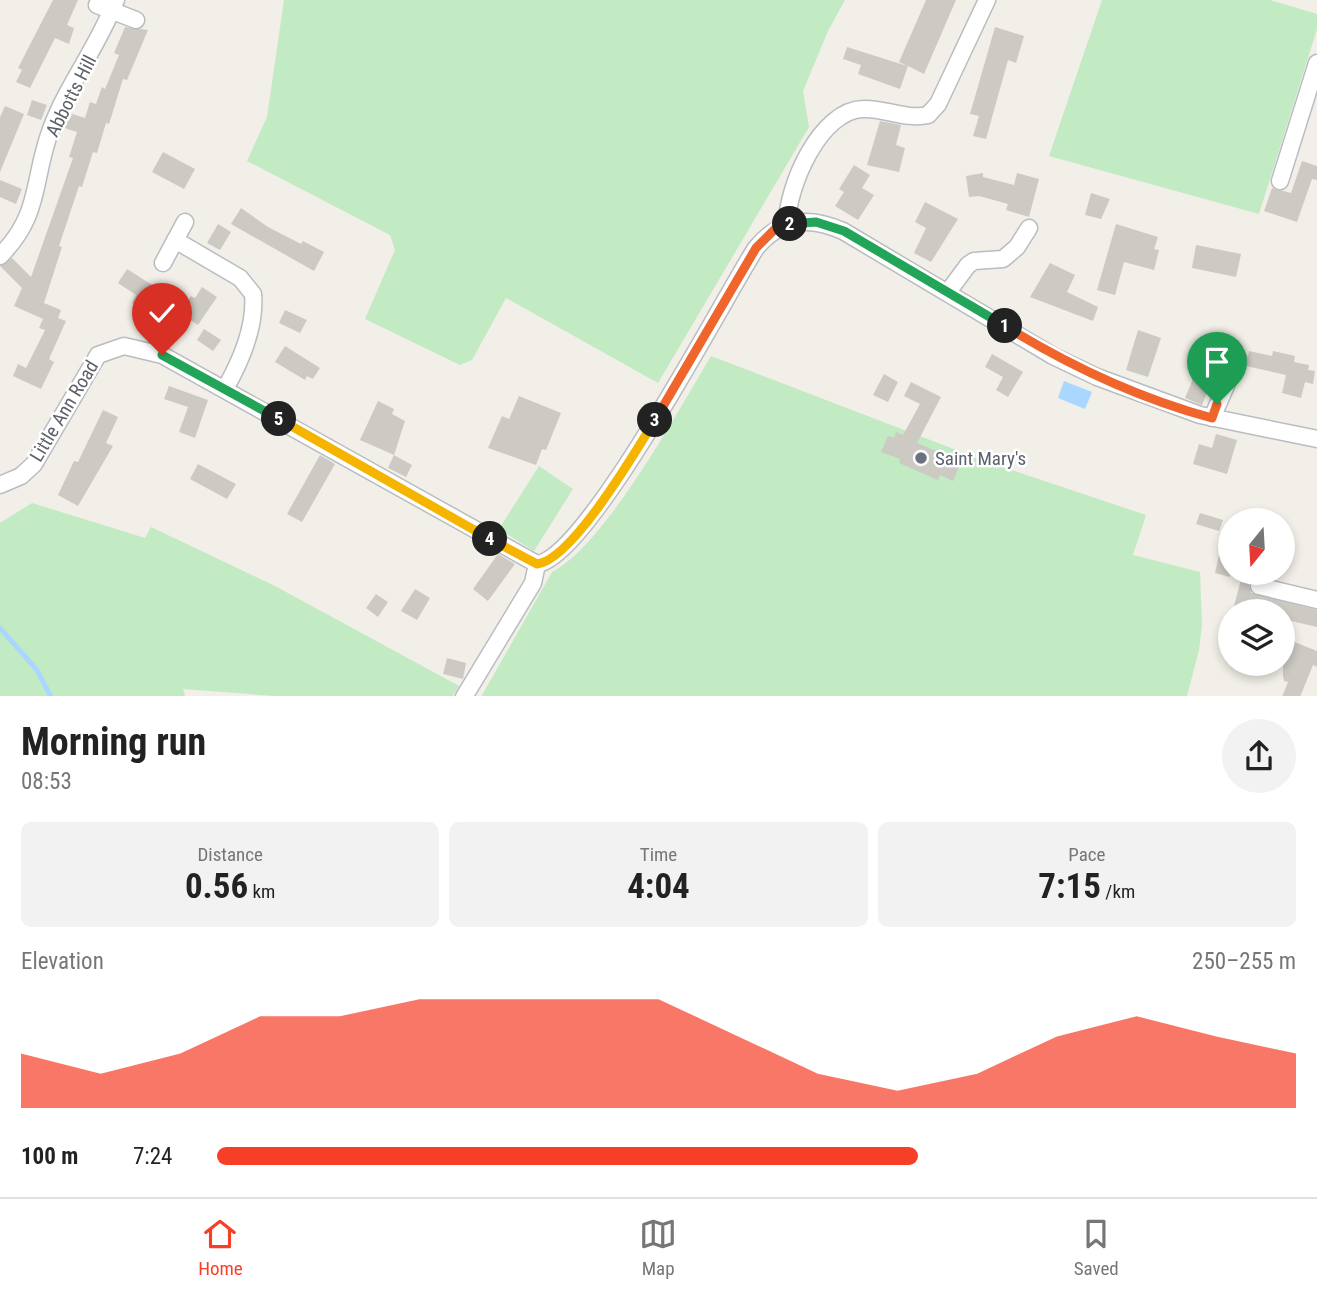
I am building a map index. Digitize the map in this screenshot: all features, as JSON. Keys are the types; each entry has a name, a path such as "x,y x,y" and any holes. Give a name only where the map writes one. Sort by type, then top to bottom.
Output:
{"street":[{"path":"787,224 787,206 792,188 806,160 834,120 848,111 864,108 906,116 928,115 938,104 987,0"},
{"name":"Abbotts Hill","path":"0,256 12,244 28,219 50,129 95,48 108,5 136,20"},
{"path":"1280,181 1317,63"},
{"path":"163,263 186,222"},
{"path":"464,696 533,583 537,564 552,559 600,505 631,460 751,255 766,236 787,224 816,222 836,228 1073,366 1130,391 1212,418 1317,439"},
{"path":"948,292 964,258 974,261 1003,259 1017,247 1029,228"},
{"path":"175,240 240,278 253,294 252,320 242,355 226,389"},
{"name":"Little Ann Road","path":"0,485 21,476 34,464 48,444 92,362 106,350 124,346 146,349 226,389 537,564"},
{"path":"1212,418 1238,358"},
{"path":"1259,586 1317,600"}],"green space":[{"path":"284,0 845,0 828,31 803,91 809,127 658,383 506,298 472,360 460,365 365,319 395,250 390,235 247,161 267,117"},
{"path":"1102,0 1270,0 1317,14 1317,29 1259,214 1049,156"},
{"path":"711,356 985,461 1146,515 1133,555 1200,572 1202,625 1199,650 1187,696 482,696 552,572 573,557 595,535 660,441"},
{"path":"539,466 573,489 534,551 499,529"},
{"path":"32,503 145,538 151,527 275,586 459,686 453,696 275,696 183,689 185,696 0,696 0,523"}],"water":[{"path":"1064,381 1092,392 1085,409 1058,398"}],"building":[{"path":"53,0 78,0 67,25 74,28 69,44 55,38 30,88 16,82 22,70 18,68"},
{"path":"926,0 956,0 924,74 908,66 900,89 858,74 861,65 843,59 847,47 907,66 899,62"},
{"path":"125,27 148,30 127,80 123,79 109,124 106,123 97,153 93,152 82,187 79,186 59,246 62,247 44,303 61,310 58,318 66,321 49,359 54,362 41,389 13,376 18,364 26,368 45,330 39,328 43,319 14,306 22,288 0,266 12,258 31,277 73,158 69,157 77,132 64,128 69,113 85,118 90,102 96,104 119,55 114,53"},
{"path":"995,27 1024,36 1016,63 1008,60 986,139 973,136 979,116 970,114"},
{"path":"32,100 47,105 41,120 27,115"},
{"path":"5,106 24,114 0,172 0,117"},
{"path":"880,121 901,125 896,145 905,148 899,172 867,165"},
{"path":"163,152 195,169 184,189 152,172"},
{"path":"1302,161 1317,166 1317,180 1312,179 1297,222 1264,211 1272,188 1291,193"},
{"path":"854,165 870,175 862,188 874,195 858,220 835,206 844,192 839,189"},
{"path":"983,173 983,177 1014,185 1017,173 1039,179 1029,217 1006,210 1008,204 979,196 969,197 966,176"},
{"path":"0,180 22,189 16,204 0,197"},
{"path":"1091,193 1110,199 1101,219 1085,215"},
{"path":"925,202 958,219 931,262 914,253 926,228 915,222"},
{"path":"241,208 268,227 324,252 314,271 231,224"},
{"path":"218,224 231,232 220,250 207,243"},
{"path":"1116,224 1158,237 1154,249 1159,250 1154,270 1124,262 1115,295 1097,290"},
{"path":"1196,245 1241,254 1236,277 1192,268"},
{"path":"1050,263 1075,275 1067,292 1098,307 1093,321 1030,297"},
{"path":"127,269 157,288 143,310 132,303 136,295 118,283"},
{"path":"202,287 217,297 198,325 187,318 188,308 184,306 191,296 195,298"},
{"path":"285,310 307,320 300,333 279,323"},
{"path":"204,329 221,340 213,351 197,340"},
{"path":"1138,330 1161,338 1148,377 1126,370"},
{"path":"1207,345 1224,352 1202,405 1185,398"},
{"path":"285,346 320,368 313,379 307,376 305,380 275,362"},
{"path":"1249,351 1272,356 1273,351 1295,356 1294,362 1309,365 1308,370 1315,371 1313,384 1305,382 1301,398 1282,393 1286,375 1246,366"},
{"path":"992,354 1023,372 1008,397 996,390 1003,377 985,367"},
{"path":"884,374 898,382 888,402 873,395"},
{"name":"Saint Mary's","path":"911,382 941,397 917,443 948,456 946,461 959,467 953,481 940,475 938,480 881,452 888,436 894,438 896,432 903,435 920,404 904,396"},
{"path":"169,386 208,400 195,438 179,432 188,407 164,399"},
{"path":"519,396 561,413 546,450 542,449 536,465 488,448 502,416 509,419"},
{"path":"378,401 394,409 392,414 405,421 394,455 360,440"},
{"path":"103,410 118,417 106,443 113,446 78,506 58,495 74,461 78,462"},
{"path":"1216,434 1237,440 1227,474 1193,464 1199,444 1212,448"},
{"path":"320,455 335,464 302,522 287,514"},
{"path":"394,455 412,465 406,477 388,468"},
{"path":"198,464 236,484 227,499 190,479"},
{"path":"1200,513 1218,518 1218,531 1196,524"},
{"path":"498,554 515,564 488,601 473,589"},
{"path":"1240,585 1249,585 1251,593 1274,599 1236,599"},
{"path":"415,589 430,598 417,620 401,611"},
{"path":"376,594 388,602 378,617 366,608"},
{"path":"1295,604 1317,610 1317,627 1295,622"},
{"path":"1295,642 1317,651 1317,667 1313,665 1300,696 1282,696 1288,682 1284,681 1283,676 1295,676"},
{"path":"447,658 466,663 463,679 443,674"}],"waterway":[{"path":"0,628 37,670 50,696"}],"place":[{"name":"Saint Mary's","path":"921,458"}],"route":[{"path":"162,355 537,564 552,559 595,512 627,467 756,248 776,228 787,224 816,222 844,231 1053,356 1130,391 1212,418 1217,404"}]}
